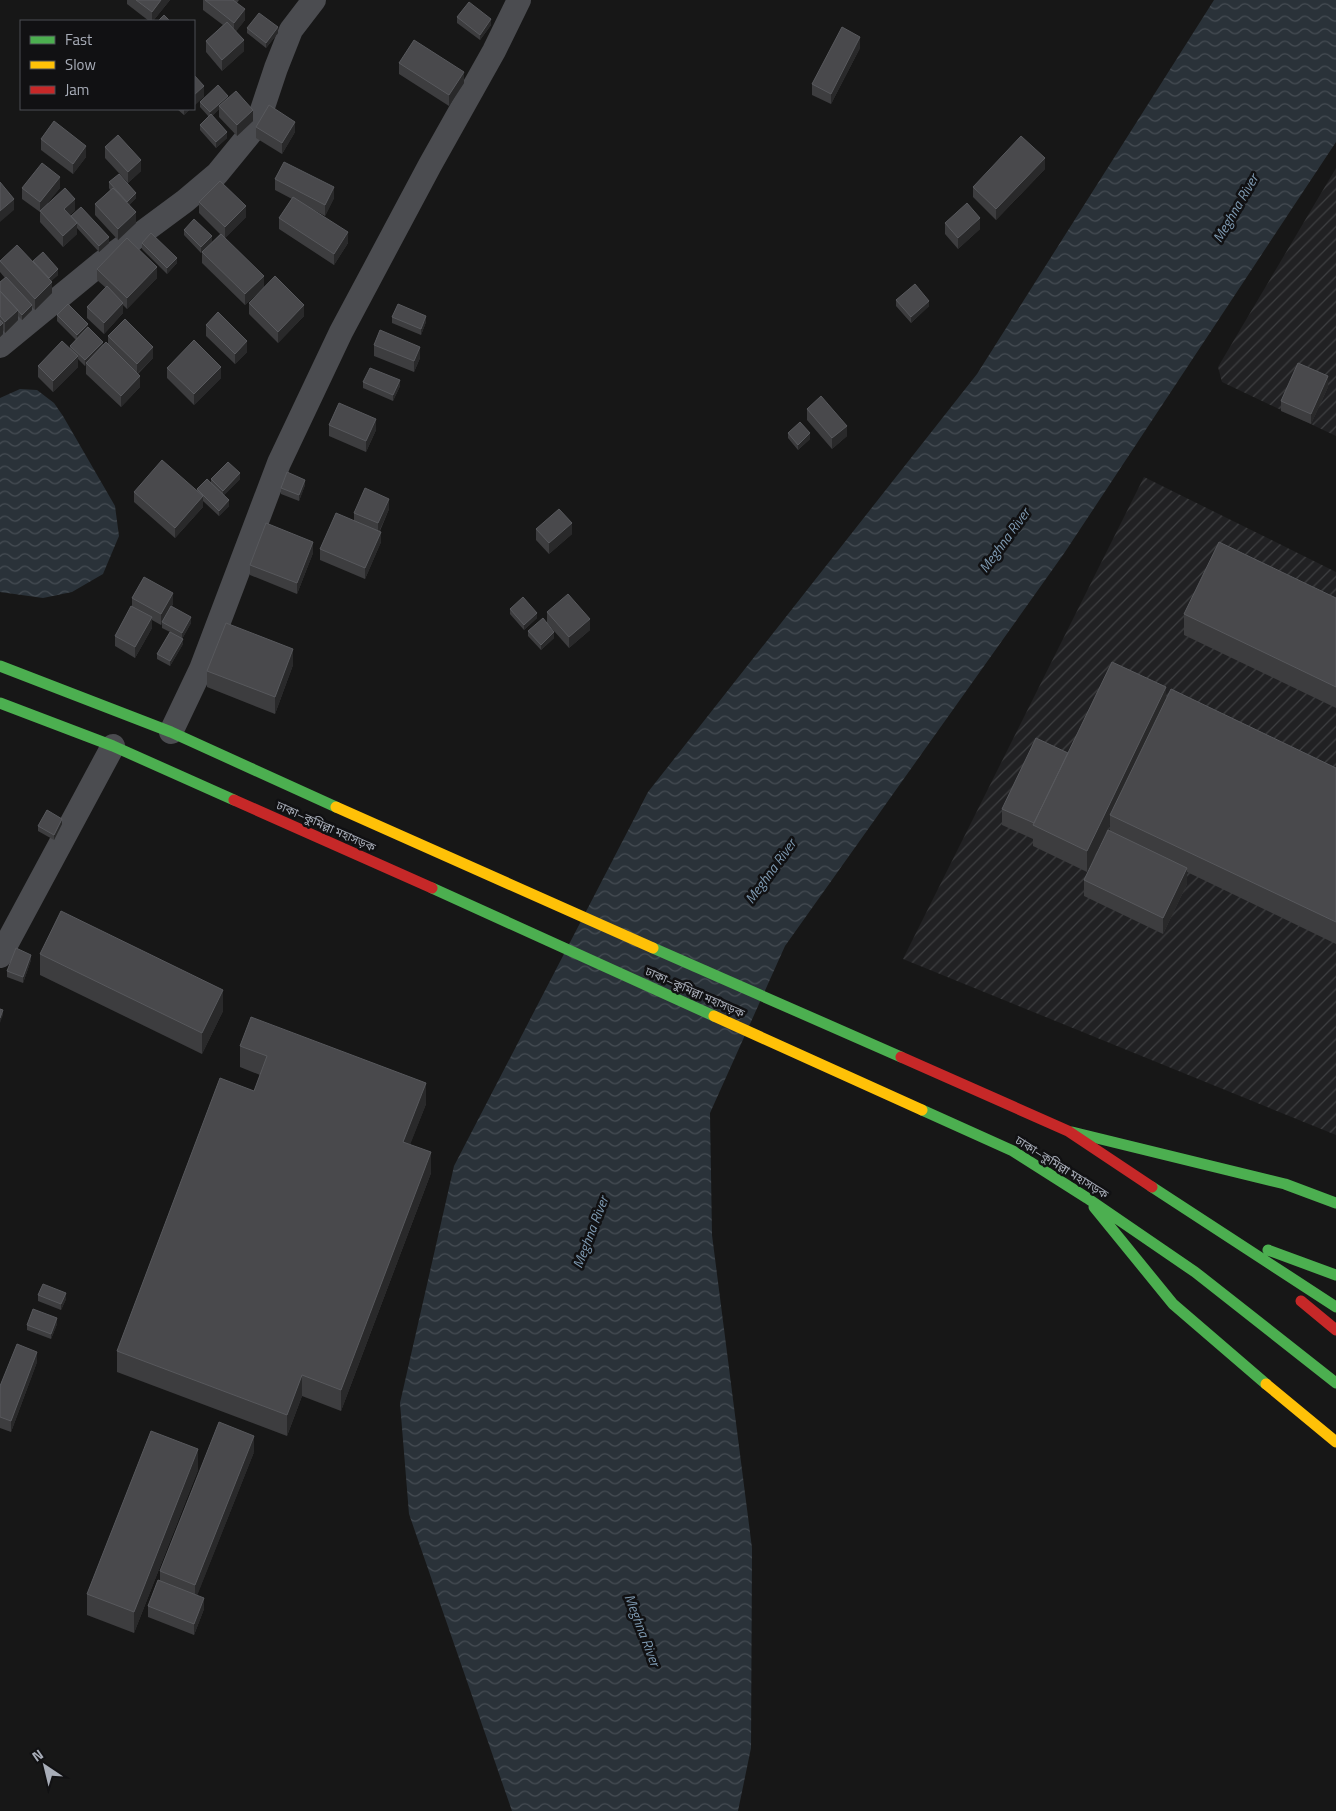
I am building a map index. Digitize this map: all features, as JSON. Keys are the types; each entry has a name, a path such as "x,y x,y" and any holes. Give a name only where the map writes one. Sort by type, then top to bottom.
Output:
{"main road":[{"name":"ঢাকা–কুমিল্লা মহাসড়ক","path":"0,666 171,732 423,846 1068,1131 1336,1307"},
{"name":"ঢাকা–কুমিল্লা মহাসড়ক","path":"0,703 113,746 1013,1151 1087,1198 1195,1272 1336,1383"},
{"path":"1068,1131 1286,1184 1336,1203"},
{"path":"1087,1198 1174,1304 1283,1399 1336,1442"},
{"name":"ঢাকা–কুমিল্লা মহাসড়ক","path":"1220,1232 1336,1275"},
{"name":"ঢাকা–কুমিল্লা মহাসড়ক","path":"1220,1232 1336,1330"},
{"name":"ঢাকা–কুমিল্লা মহাসড়ক","path":"1220,1232 1336,1293"},
{"name":"ঢাকা–কুমিল্লা মহাসড়ক","path":"1220,1232 1336,1298"},
{"name":"ঢাকা–কুমিল্লা মহাসড়ক","path":"1220,1232 1336,1314"},
{"name":"ঢাকা–কুমিল্লা মহাসড়ক","path":"1220,1232 1336,1321"}],"street":[{"path":"0,346 100,264 185,201 217,174 257,125 291,30 314,0"},
{"path":"171,732 201,669 279,463 341,332 430,165 494,51 519,0"},
{"path":"0,956 113,746"}],"shaded area":[{"path":"1336,168 1336,436 1222,382 1218,367"},
{"path":"1144,477 1336,572 1336,1135 903,959"}],"water":[{"name":"Meghna River","path":"1214,0 1336,0 1336,142 1065,552 785,946 710,1113 712,1235 752,1548 751,1748 738,1811 512,1811 409,1514 400,1403 454,1166 648,792 977,374"},
{"path":"20,389 37,390 54,403 63,416 115,506 119,536 103,574 72,592 43,598 0,592 0,398"}],"building":[{"path":"136,0 161,0 152,12"},
{"path":"205,0 233,0 245,9 234,23"},
{"path":"469,2 491,19 480,35 457,17"},
{"path":"259,13 278,27 266,43 247,28"},
{"path":"164,15 169,20 159,20"},
{"path":"227,22 244,40 222,60 206,41"},
{"path":"842,27 860,37 831,94 812,84"},
{"path":"414,40 464,72 449,95 399,63"},
{"path":"195,76 204,86 195,94"},
{"path":"218,85 228,96 210,112 200,102"},
{"path":"236,91 253,110 237,125 219,106"},
{"path":"269,105 295,122 282,143 256,127"},
{"path":"211,114 227,132 216,142 200,125"},
{"path":"54,121 86,146 73,164 41,139"},
{"path":"118,135 141,160 128,172 105,147"},
{"path":"1021,136 1045,158 996,209 973,187"},
{"path":"284,162 334,187 325,205 275,179"},
{"path":"42,163 60,177 40,202 22,188"},
{"path":"119,174 136,193 127,202 109,182"},
{"path":"220,181 246,206 225,227 199,202"},
{"path":"0,182 14,199 0,211"},
{"path":"65,188 75,199 64,209 77,223 63,236 40,211"},
{"path":"113,188 136,212 118,229 95,204"},
{"path":"293,197 348,232 334,254 279,218"},
{"path":"967,203 980,218 958,238 945,223"},
{"path":"81,207 109,237 99,246 71,216"},
{"path":"194,219 212,236 201,247 184,230"},
{"path":"151,233 177,258 167,268 142,243"},
{"path":"221,234 264,276 245,294 202,252"},
{"path":"127,238 157,267 127,298 97,269"},
{"path":"17,245 52,282 35,299 0,261"},
{"path":"43,252 58,269 49,278 33,261"},
{"path":"275,276 304,305 278,332 249,303"},
{"path":"6,277 32,305 22,315 0,291 0,282"},
{"path":"915,284 929,301 911,317 896,300"},
{"path":"107,286 123,303 104,323 87,307"},
{"path":"0,291 18,310 5,322 0,316"},
{"path":"68,304 88,324 77,335 57,315"},
{"path":"398,304 426,316 421,329 392,317"},
{"path":"218,312 247,341 235,354 206,325"},
{"path":"125,319 153,347 137,364 108,336"},
{"path":"88,327 103,342 85,360 70,346"},
{"path":"380,330 420,347 414,361 374,345"},
{"path":"194,340 221,367 194,394 167,368"},
{"path":"62,341 78,356 53,381 38,366"},
{"path":"106,342 140,376 121,396 86,363"},
{"path":"1298,363 1328,376 1311,414 1281,401"},
{"path":"370,368 400,380 393,395 363,382"},
{"path":"821,396 847,426 832,438 807,409"},
{"path":"339,403 376,419 366,441 329,425"},
{"path":"800,422 810,433 798,445 788,433"},
{"path":"162,460 203,496 175,528 134,492"},
{"path":"228,462 240,473 223,491 211,479"},
{"path":"287,472 305,480 299,495 281,488"},
{"path":"207,479 229,500 219,511 197,489"},
{"path":"365,488 389,499 378,523 354,513"},
{"path":"559,509 572,523 549,543 536,529"},
{"path":"336,513 381,532 365,568 320,549"},
{"path":"266,523 313,542 297,583 250,565"},
{"path":"1219,542 1336,598 1336,687 1184,614"},
{"path":"144,577 173,593 161,614 132,598"},
{"path":"568,594 590,619 569,637 547,612"},
{"path":"523,597 537,613 524,625 510,609"},
{"path":"131,606 152,617 135,647 115,636"},
{"path":"171,606 191,617 182,633 162,622"},
{"path":"543,618 554,632 541,645 528,631"},
{"path":"226,623 293,649 275,697 207,671"},
{"path":"170,632 183,639 170,661 157,654"},
{"path":"1112,662 1166,687 1087,851 1033,825"},
{"path":"1171,689 1336,768 1336,922 1110,815"},
{"path":"1036,738 1068,753 1034,823 1002,809"},
{"path":"47,810 62,819 54,835 38,826"},
{"path":"1108,830 1187,868 1163,918 1084,880"},
{"path":"61,911 223,990 202,1033 40,954"},
{"path":"16,948 31,955 23,977 7,971"},
{"path":"251,1017 426,1083 403,1142 431,1152 341,1390 302,1375 287,1415 117,1351 220,1078 254,1091 267,1056 240,1046"},
{"path":"43,1284 66,1293 61,1304 38,1295"},
{"path":"33,1309 57,1318 51,1334 27,1325"},
{"path":"17,1344 37,1352 11,1421 0,1417 0,1386"},
{"path":"219,1422 254,1436 195,1585 160,1571"},
{"path":"151,1431 198,1449 134,1612 87,1594"},
{"path":"158,1580 204,1598 194,1624 148,1606"}],"traffic: fast":[{"path":"0,666 171,732 336,807"},
{"path":"0,703 113,746 234,800"},
{"path":"432,888 714,1016"},
{"path":"653,948 901,1057"},
{"path":"922,1110 1013,1151 1087,1198 1195,1272 1336,1383"},
{"path":"1072,1132 1285,1184 1336,1203"},
{"path":"1152,1187 1336,1307"},
{"path":"1094,1207 1173,1304 1266,1384"},
{"path":"1268,1250 1336,1275"}],"traffic: slow":[{"path":"336,807 653,948"},
{"path":"714,1016 922,1110"},
{"path":"1266,1384 1336,1442"}],"traffic: jam":[{"path":"234,800 432,888"},
{"path":"901,1057 1068,1131 1152,1187"},
{"path":"1301,1301 1336,1330"}]}
